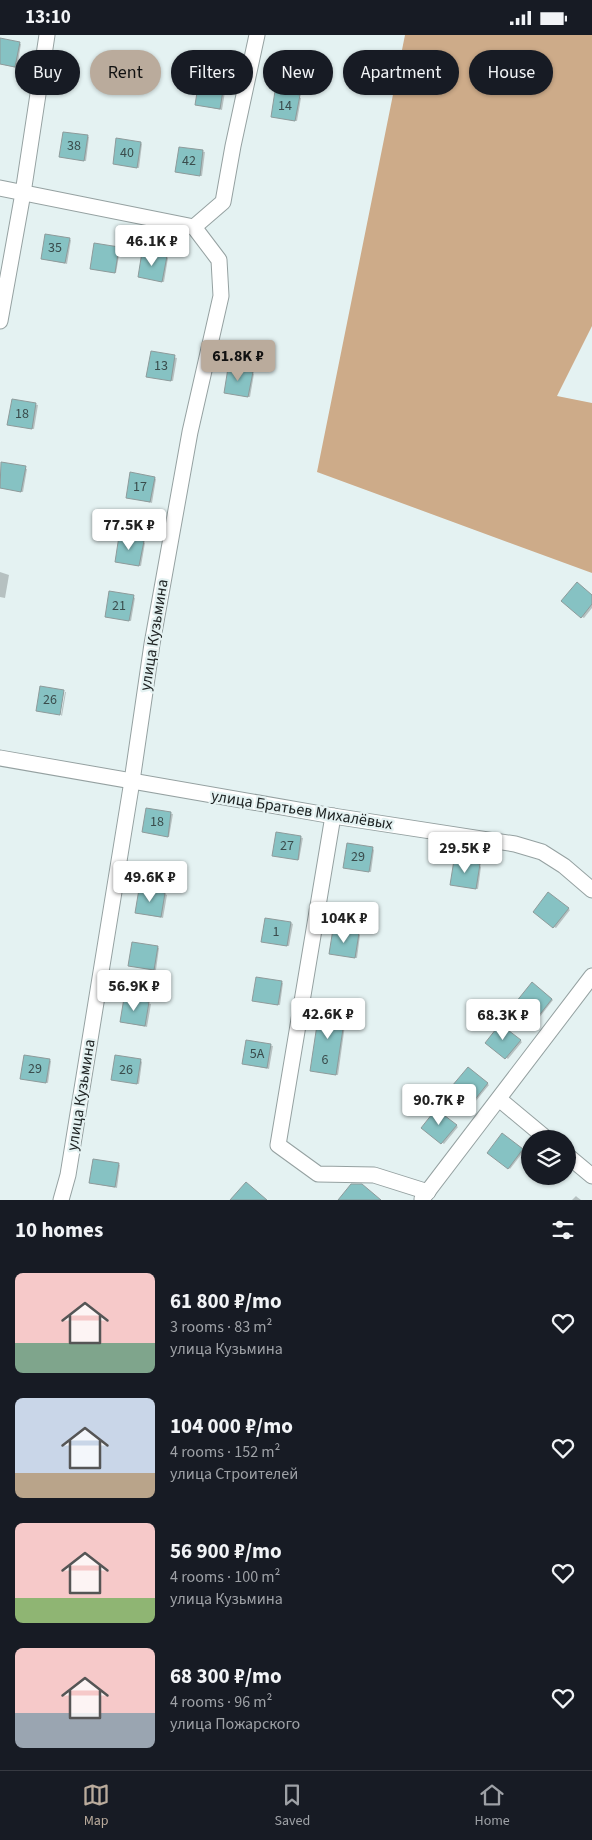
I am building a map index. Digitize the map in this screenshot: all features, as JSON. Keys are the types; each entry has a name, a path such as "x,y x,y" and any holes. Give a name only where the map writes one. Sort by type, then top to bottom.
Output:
{"street":[{"path":"0,321 23,193 47,35"},
{"path":"0,188 194,227 223,202 257,35"},
{"name":"улица Кузьмина","path":"61,1200 68,1175 132,781 152,643 190,432 221,296 219,260 194,227"},
{"name":"улица Братьев Михалёвых","path":"0,758 333,816 516,844 550,857 564,866 592,890"},
{"path":"333,816 278,1145 318,1173 374,1175 425,1196 592,976"},
{"path":"499,1099 536,1130"},
{"path":"576,1163 592,1176"}],"shaded area":[{"path":"405,35 592,35 592,326 557,396 592,403 592,573 317,472 393,95 459,95 459,50 402,50"}],"building":[{"path":"0,38 20,42 18,50 15,50 15,67 0,64"},
{"path":"197,95 222,95 220,109 195,105"},
{"path":"274,95 300,95 295,121 271,117"},
{"path":"63,132 88,135 84,161 59,157"},
{"path":"116,138 141,142 137,168 113,164"},
{"path":"179,147 203,150 200,176 175,172"},
{"path":"45,234 70,238 65,263 41,259"},
{"path":"94,243 119,247 115,273 90,269"},
{"path":"142,252 167,256 162,282 138,277"},
{"path":"151,351 175,355 171,381 146,377"},
{"path":"228,368 253,372 248,397 224,393"},
{"path":"12,399 36,403 32,429 7,425"},
{"path":"1,462 26,466 21,492 0,488"},
{"path":"130,472 155,477 150,502 126,498"},
{"path":"119,536 144,541 139,566 115,562"},
{"path":"577,582 592,595 592,604 581,618 561,601"},
{"path":"109,591 134,595 129,621 105,617"},
{"path":"40,686 64,690 60,715 36,711"},
{"path":"146,808 171,812 168,837 142,832"},
{"path":"276,832 301,836 298,860 272,856"},
{"path":"347,843 373,847 369,872 343,868"},
{"path":"454,860 480,864 476,889 450,885"},
{"path":"139,889 165,893 161,917 135,913"},
{"path":"548,892 569,908 553,928 533,912"},
{"path":"265,918 291,922 287,946 261,942"},
{"path":"333,929 359,933 355,958 329,954"},
{"path":"132,942 158,946 154,970 128,966"},
{"path":"256,977 282,981 278,1005 252,1001"},
{"path":"532,982 552,999 537,1018 516,1002"},
{"path":"124,998 149,1002 145,1026 120,1022"},
{"path":"320,1005 346,1009 336,1075 310,1071"},
{"path":"500,1024 521,1040 505,1059 485,1043"},
{"path":"246,1040 271,1044 267,1068 242,1064"},
{"path":"24,1055 50,1059 46,1083 20,1079"},
{"path":"115,1055 141,1059 137,1084 111,1080"},
{"path":"468,1067 488,1083 473,1102 452,1086"},
{"path":"436,1109 457,1125 441,1144 421,1128"},
{"path":"502,1133 521,1147 521,1152 508,1169 487,1153"},
{"path":"93,1159 119,1163 115,1187 89,1183"},
{"path":"246,1182 267,1200 230,1200"},
{"path":"351,1184 362,1184 381,1200 338,1200"}]}
